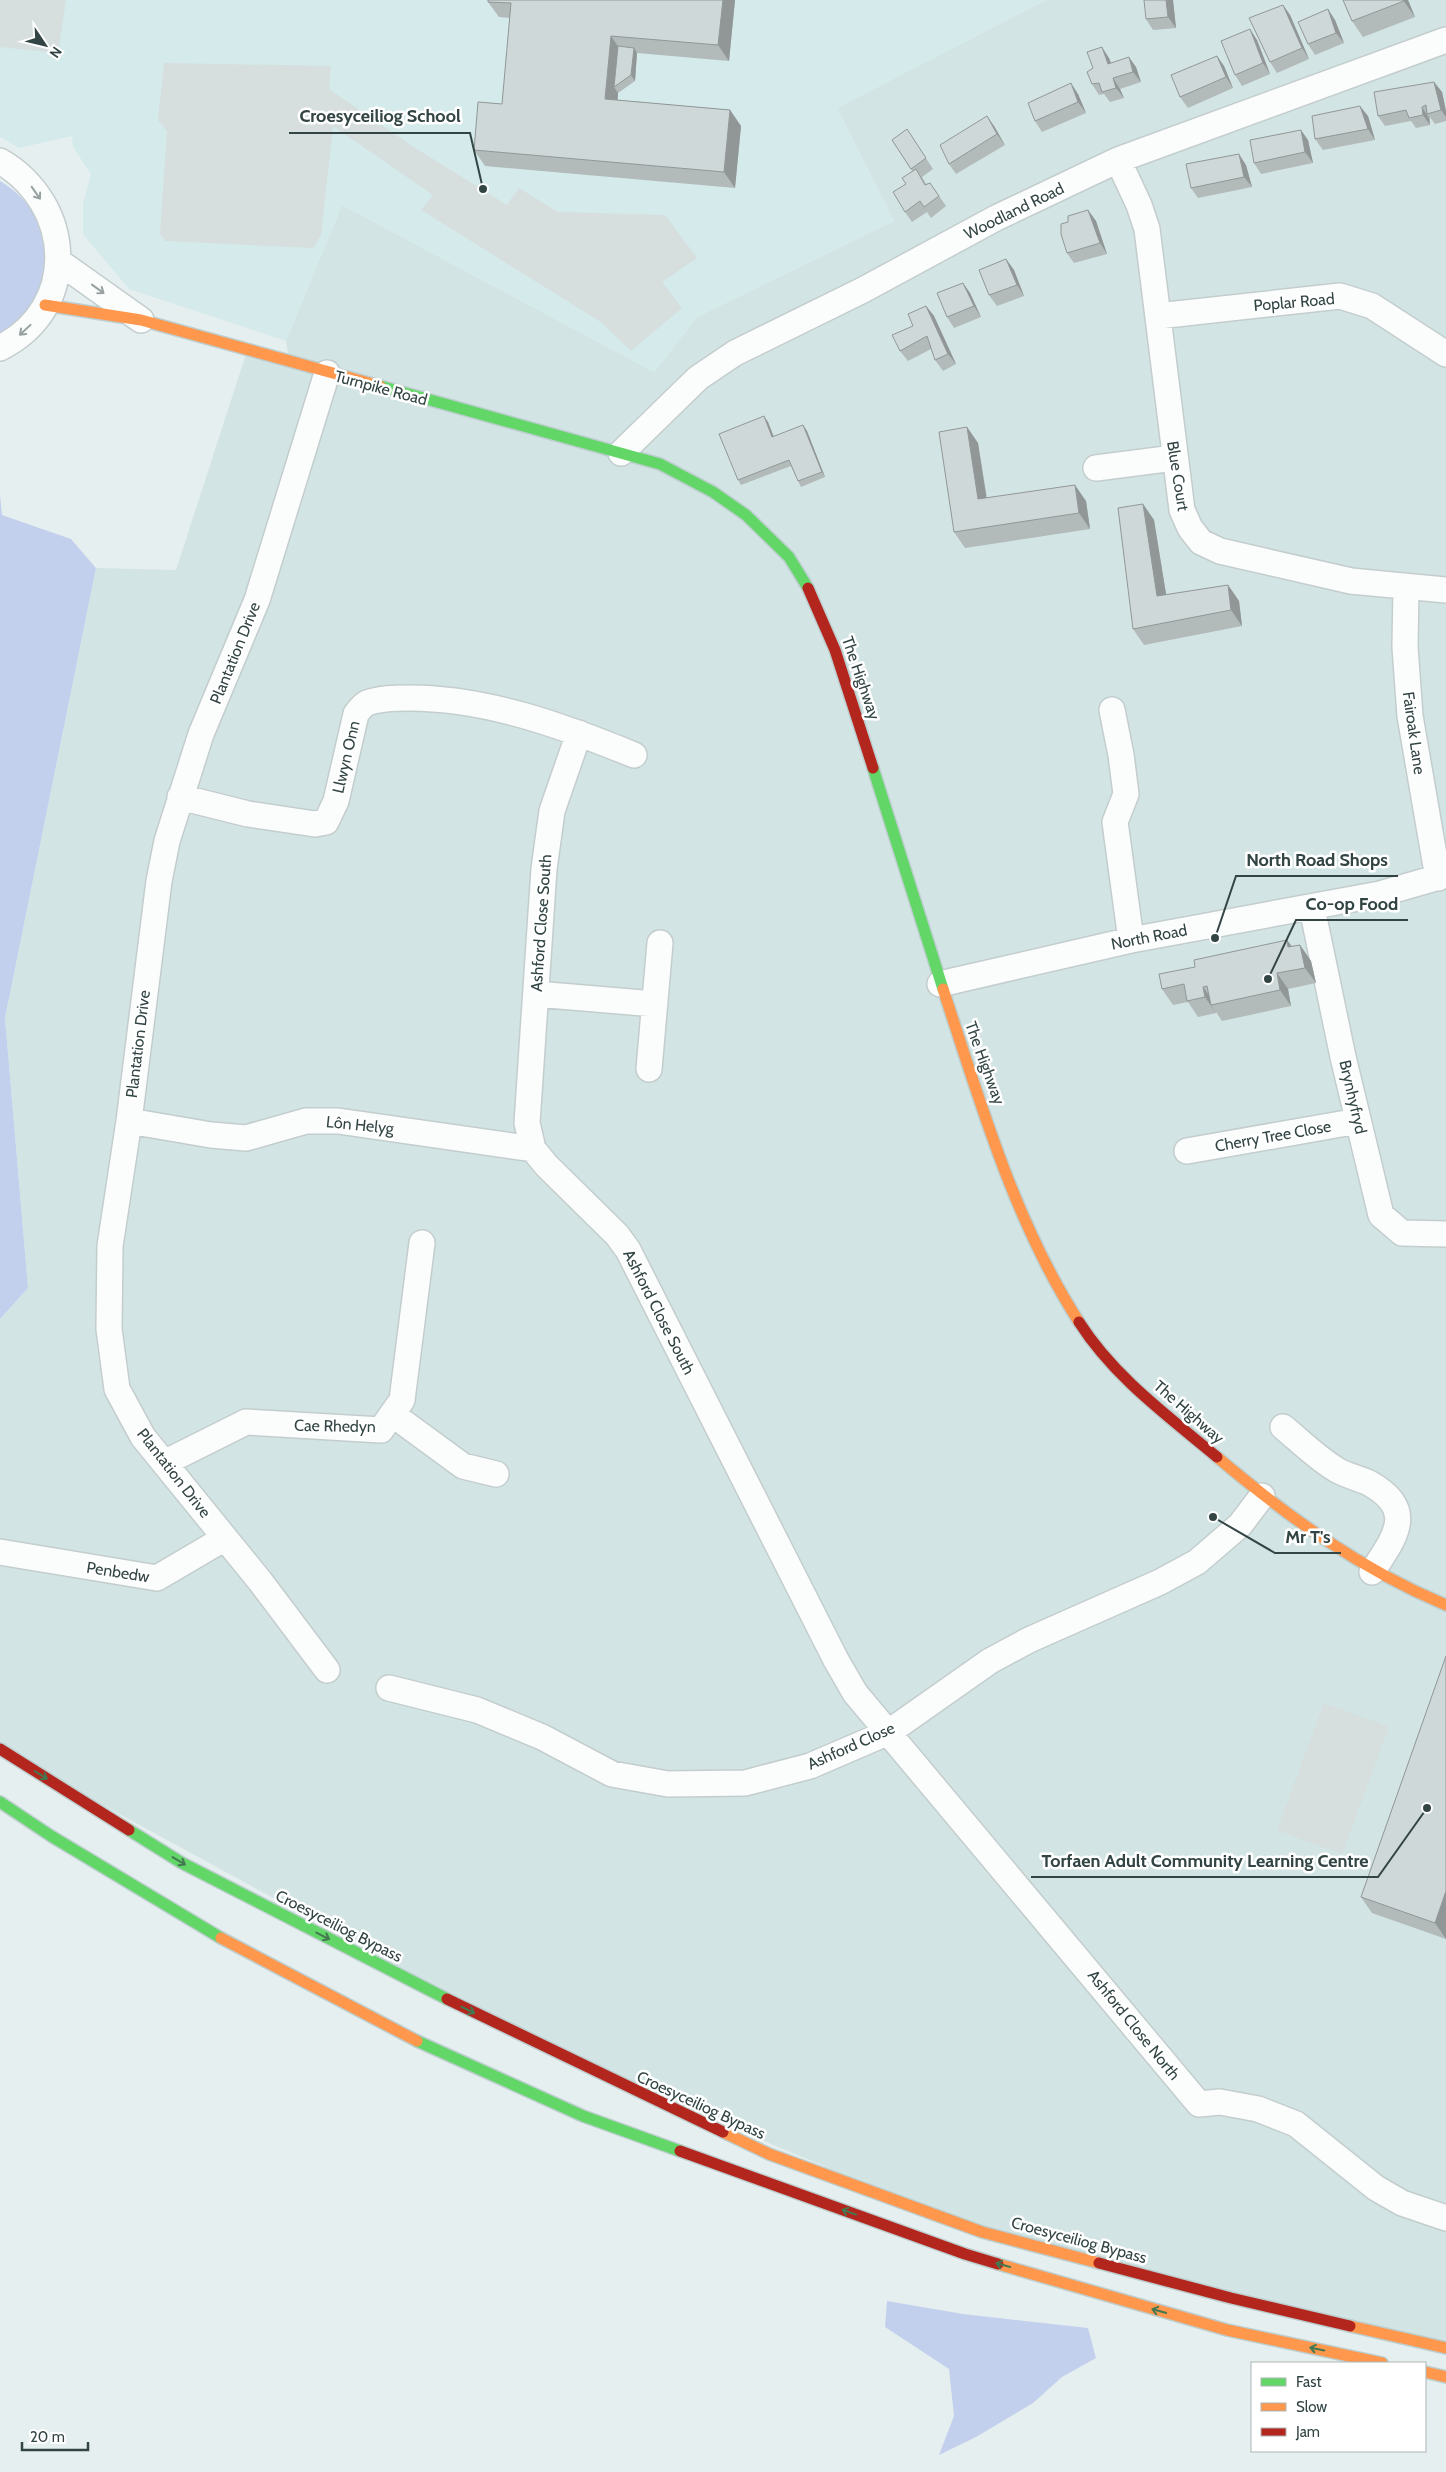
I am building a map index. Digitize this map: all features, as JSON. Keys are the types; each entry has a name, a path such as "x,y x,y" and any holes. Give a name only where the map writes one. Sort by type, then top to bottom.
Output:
{"main road":[{"name":"Turnpike Road","path":"45,305 141,320 327,373 621,452"},
{"name":"The Highway","path":"621,452 660,464 697,480 728,500 764,530 790,558 815,602 835,650 940,984 1023,1211 1052,1278 1085,1332 1121,1374 1262,1496 1306,1530 1372,1572 1446,1605"},
{"name":"Croesyceiliog Bypass","path":"0,1749 199,1872 556,2054 769,2154 982,2232 1231,2298 1446,2348"},
{"path":"0,1802 51,1836 242,1950 400,2034 583,2116 965,2254 1227,2330 1377,2362"},
{"path":"1426,2372 1446,2377"}],"street":[{"name":"Woodland Road","path":"621,452 698,378 735,353 863,290 996,218 1118,160 1446,40"},
{"name":"Blue Court","path":"1118,160 1139,206 1147,229 1174,458 1182,510 1190,528 1201,542 1220,551 1351,581 1446,590"},
{"path":"0,161 14,170 35,190 50,215 56,237 58,260 54,284 45,305 30,326 11,342 0,348"},
{"name":"Turnpike Road","path":"58,260 141,320"},
{"name":"Poplar Road","path":"1158,316 1340,296 1372,306 1446,354"},
{"name":"Plantation Drive","path":"327,373 257,600 201,734 167,840 158,881 129,1121 110,1246 108,1329 117,1389 143,1437 225,1538 327,1670"},
{"path":"1096,468 1174,458"},
{"name":"Fairoak Lane","path":"1406,587 1404,647 1410,716 1442,877"},
{"name":"Llwyn Onn","path":"180,797 248,814 315,824 326,822 336,801 356,714 365,704 379,700 434,698 521,714 579,732 634,755"},
{"path":"1112,710 1126,794 1115,822 1131,940"},
{"name":"Ashford Close South","path":"579,732 552,811 544,869 527,1123 533,1149 546,1165 617,1235 628,1250 836,1660 855,1693 889,1732"},
{"name":"North Road","path":"940,984 1131,940 1380,894 1442,877"},
{"name":"Brynhyfryd","path":"1312,908 1358,1121 1381,1215 1402,1233 1446,1234"},
{"path":"649,1069 660,943"},
{"path":"536,994 655,1004"},
{"name":"Lôn Helyg","path":"129,1121 211,1135 246,1138 306,1121 338,1120 533,1149"},
{"name":"Cherry Tree Close","path":"1187,1151 1358,1121"},
{"name":"Cae Rhedyn","path":"164,1463 246,1422 381,1430 402,1400 422,1243"},
{"path":"392,1414 463,1466 496,1474"},
{"path":"1283,1426 1336,1470 1368,1483 1386,1495 1396,1509 1399,1524 1392,1541 1372,1572"},
{"name":"Ashford Close","path":"389,1688 477,1710 542,1737 612,1774 668,1784 745,1783 810,1766 889,1732 990,1661 1030,1640 1160,1582 1197,1562 1240,1525 1262,1496"},
{"name":"Penbedw","path":"0,1552 158,1578 225,1538"},
{"name":"Ashford Close North","path":"889,1732 1199,2104 1220,2102 1258,2109 1296,2124 1376,2188 1402,2203 1446,2218"}],"shaded area":[{"path":"0,0 1046,0 837,108 894,221 697,317 654,372 342,205 286,341 129,289 83,234 83,204 91,174 73,147 72,136 19,148 0,137"},
{"path":"0,0 66,0 58,53 0,47"},
{"path":"1046,0 1446,0 1446,2348 982,2232 574,2062 0,1749 0,1319 28,1288 5,1018 96,568 176,570 247,351 289,361 286,341 342,205 654,372 697,317 894,221 837,108"},
{"path":"164,63 331,66 329,89 409,144 507,205 519,188 558,212 665,215 697,258 662,282 682,308 631,351 601,322 421,210 433,195 333,126 321,235 313,248 165,241 160,234 167,131 158,120"},
{"path":"0,181 21,197 35,216 44,237 46,259 43,281 35,303 20,322 0,338"},
{"path":"0,495 2,515 71,539 96,568 5,1018 28,1288 0,1319"},
{"path":"1324,1703 1389,1727 1342,1854 1277,1830"},
{"path":"887,2301 963,2314 1088,2328 1096,2358 1062,2377 1033,2403 976,2437 939,2455 954,2416 949,2369 885,2327"}],"building":[{"path":"488,0 723,0 718,45 611,36 605,99 730,110 724,172 474,150 478,102 502,104 511,3 488,2"},
{"path":"1144,0 1166,0 1168,17 1146,19"},
{"path":"1343,0 1403,0 1404,1 1352,21"},
{"path":"1283,5 1302,48 1270,62 1249,18"},
{"path":"1328,9 1336,33 1308,44 1298,22"},
{"path":"1250,29 1263,63 1235,75 1221,41"},
{"path":"618,46 634,48 631,75 614,87"},
{"path":"1102,47 1108,64 1129,57 1133,72 1113,78 1116,88 1102,92 1099,83 1092,84 1087,72 1093,68 1087,52"},
{"path":"1217,56 1226,77 1180,97 1171,75"},
{"path":"1434,82 1441,110 1427,114 1426,105 1422,107 1423,115 1409,118 1406,110 1378,116 1374,92"},
{"path":"1071,83 1078,102 1035,121 1028,103"},
{"path":"1360,106 1368,129 1315,139 1312,116"},
{"path":"987,116 997,134 949,164 940,145"},
{"path":"907,129 926,158 911,169 892,140"},
{"path":"1301,130 1305,152 1254,163 1250,140"},
{"path":"1239,154 1244,177 1191,188 1186,164"},
{"path":"916,169 925,185 930,183 939,196 924,207 920,201 905,212 893,192 906,184 902,178"},
{"path":"1088,210 1100,243 1067,253 1061,234 1061,224 1068,222 1068,216"},
{"path":"1006,259 1017,285 989,295 979,270"},
{"path":"963,283 974,306 947,317 937,293"},
{"path":"926,306 948,354 935,360 927,336 900,351 892,335 913,326 908,314"},
{"path":"764,416 772,437 803,425 822,472 798,481 789,460 738,480 719,434"},
{"path":"967,427 978,499 1075,485 1079,513 954,532 939,432"},
{"path":"1143,504 1157,596 1228,585 1231,610 1133,629 1118,508"},
{"path":"1287,940 1288,947 1300,945 1305,968 1277,973 1280,990 1211,1005 1207,986 1203,987 1205,997 1187,1001 1184,984 1162,989 1159,974 1195,967 1194,960"},
{"path":"1446,1656 1446,1891 1435,1923 1361,1897"}],"traffic: fast":[{"path":"380,386 660,464 713,492 746,515 789,557 808,588"},
{"path":"873,768 943,989"},
{"path":"0,1802 51,1836 221,1938"},
{"path":"129,1830 182,1863 447,1999"},
{"path":"417,2041 583,2116 680,2151"}],"traffic: slow":[{"path":"45,305 141,320 380,386"},
{"path":"943,989 985,1117 1017,1202 1056,1283 1079,1322"},
{"path":"1217,1457 1298,1521 1326,1540 1384,1575 1446,1605"},
{"path":"221,1938 417,2041"},
{"path":"723,2132 769,2154 982,2232 1099,2263"},
{"path":"998,2264 1227,2330 1377,2362"},
{"path":"1350,2326 1446,2348"},
{"path":"1426,2372 1446,2377"}],"traffic: jam":[{"path":"808,588 835,650 873,768"},
{"path":"1079,1322 1108,1361 1125,1378 1161,1411 1217,1457"},
{"path":"0,1749 129,1830"},
{"path":"447,1999 723,2132"},
{"path":"680,2151 965,2254 998,2264"},
{"path":"1099,2263 1231,2298 1350,2326"}],"place":[{"name":"Croesyceiliog School","path":"483,189"},
{"name":"North Road Shops","path":"1215,938"},
{"name":"Co-op Food","path":"1268,979"},
{"name":"Mr T's","path":"1213,1517"},
{"name":"Torfaen Adult Community Learning Centre","path":"1427,1808"}]}
